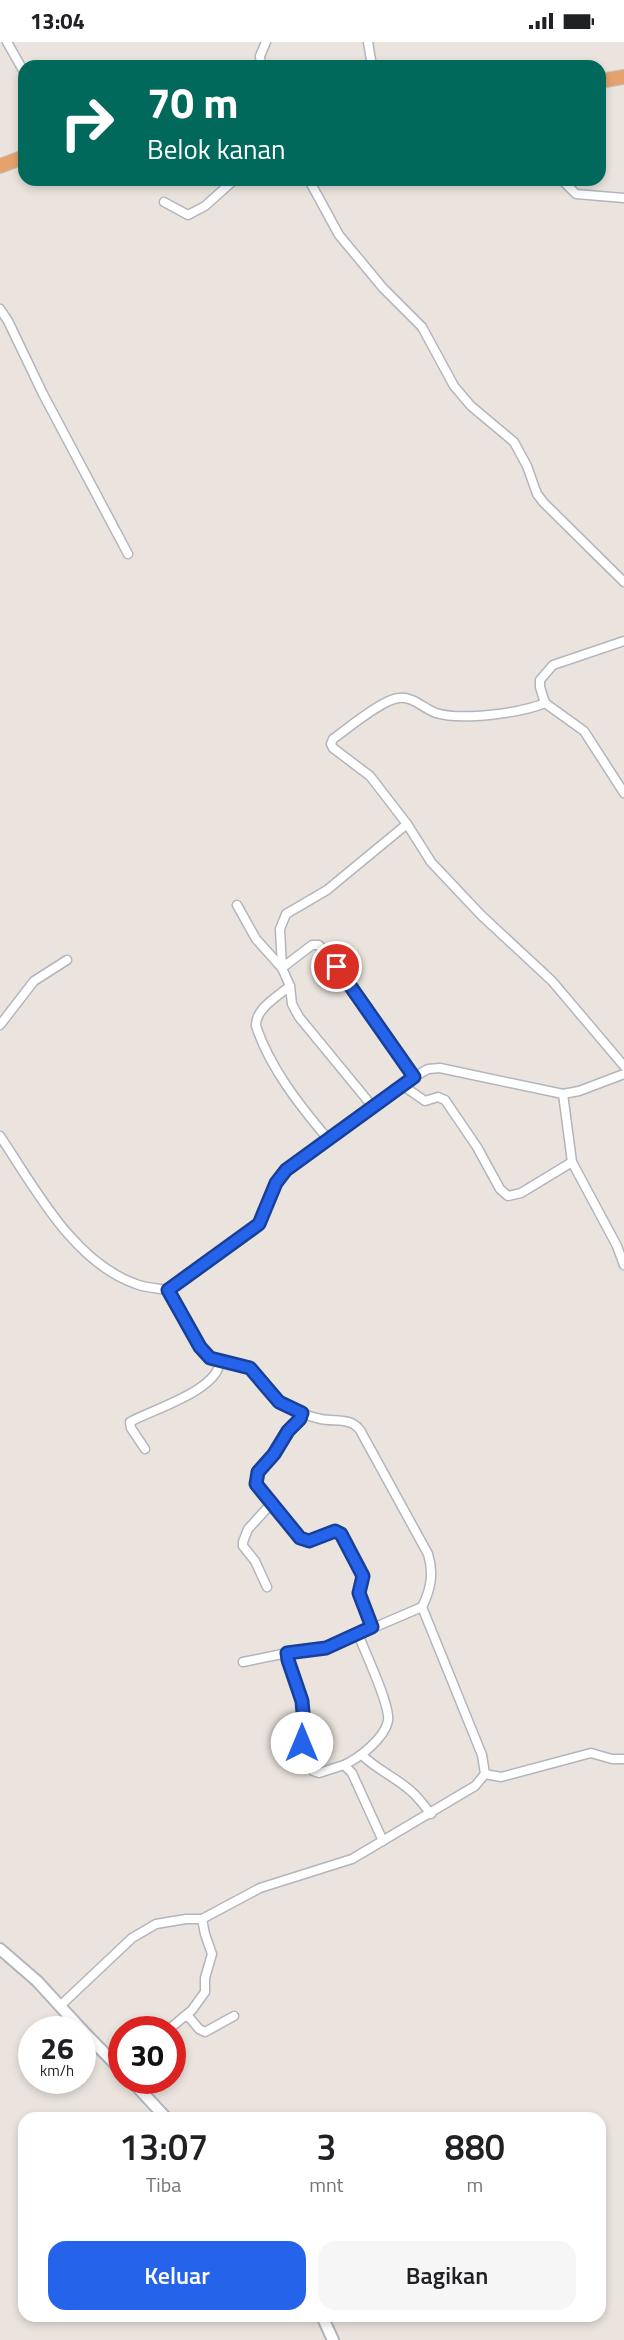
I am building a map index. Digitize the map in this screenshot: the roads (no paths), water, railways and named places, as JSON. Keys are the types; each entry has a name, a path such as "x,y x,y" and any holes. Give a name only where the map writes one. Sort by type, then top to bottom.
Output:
{"highway":[{"path":"606,80 624,77"},
{"path":"0,166 18,159"}],"street":[{"path":"7,42 18,61"},
{"path":"261,60 266,42"},
{"path":"368,42 371,60"},
{"path":"164,202 188,215 205,206 227,186"},
{"path":"312,186 339,235 383,288 422,327 454,386 471,406 514,442 527,466 537,494 544,503 624,582"},
{"path":"568,186 576,194 624,198"},
{"path":"0,309 4,323 128,554"},
{"path":"624,641 553,665 540,680 545,703 584,731 624,793"},
{"path":"545,703 514,713 455,716 434,712 414,701 398,698 383,704 333,739 331,744 333,748 370,776 431,862 481,915 552,981 624,1066"},
{"path":"282,968 280,929 286,914 327,890 406,824"},
{"path":"237,905 256,939 282,968 290,986 292,1004 300,1017 373,1107"},
{"path":"282,968 312,945 324,948 414,1077"},
{"path":"0,1025 34,981 67,960"},
{"path":"290,986 261,1011 256,1026 271,1059 301,1108 328,1139"},
{"path":"0,1136 66,1232 87,1255 113,1274 131,1282 168,1290 254,1229 263,1218 280,1175 402,1085 428,1069 440,1068 563,1094 579,1091 624,1074"},
{"path":"402,1085 425,1101 438,1097 445,1100 477,1146 500,1189 508,1196 521,1193 572,1162"},
{"path":"563,1094 572,1162 617,1246 624,1265"},
{"path":"60,2006 132,1938 145,1930 171,1921 202,1919 260,1888 352,1859 475,1786 485,1774 482,1755 422,1607 431,1581 432,1570 428,1554 360,1430 352,1422 323,1419 302,1413 279,1402 250,1368 210,1358 200,1347 168,1290"},
{"path":"145,1449 130,1426 130,1422 205,1384 217,1372 220,1360"},
{"path":"302,1413 256,1479 259,1490 304,1541 335,1531 341,1534 363,1576 359,1593 372,1627"},
{"path":"267,1587 255,1561 243,1546 243,1538 271,1504"},
{"path":"243,1662 326,1648 422,1607"},
{"path":"287,1653 302,1701 304,1724 302,1737 307,1762 313,1771 319,1773 344,1766 362,1755 384,1730 389,1717 358,1634"},
{"path":"485,1774 501,1778 591,1753 612,1759 624,1759"},
{"path":"362,1755 379,1771 388,1774 414,1792 431,1814"},
{"path":"344,1766 352,1773 383,1841"},
{"path":"185,2016 202,1998 212,1959 202,1919"},
{"path":"0,1949 30,1974 69,2016"},
{"path":"186,2017 189,2017 199,2029 205,2032 234,2016"},
{"path":"96,2044 108,2056"},
{"path":"144,2094 160,2112"},
{"path":"325,2322 333,2340"}]}
